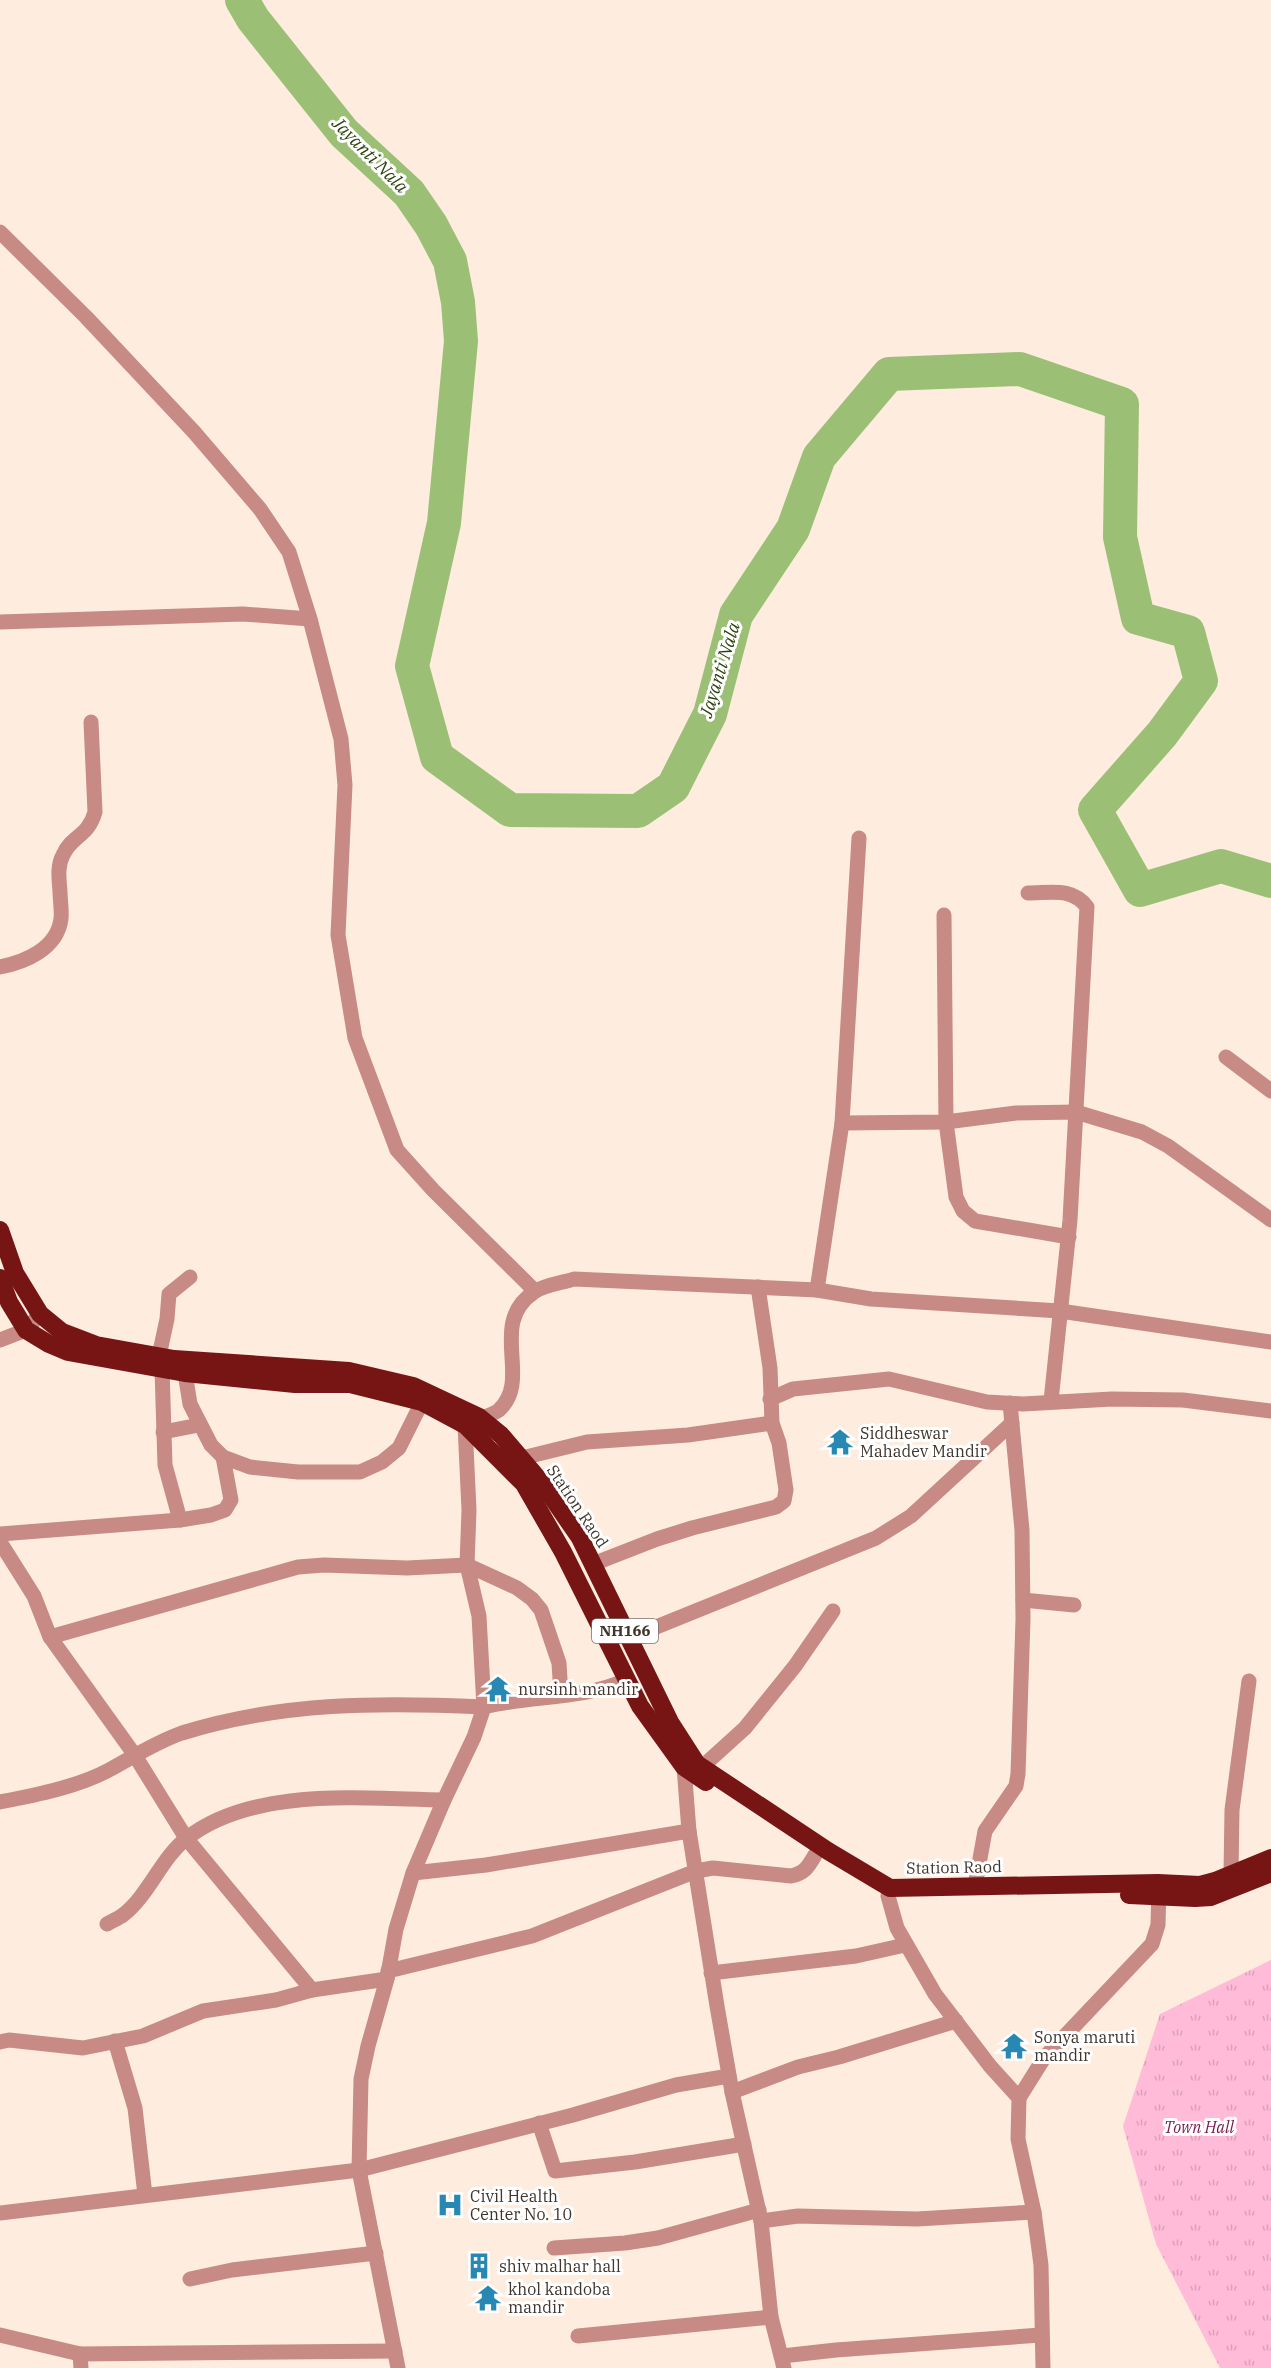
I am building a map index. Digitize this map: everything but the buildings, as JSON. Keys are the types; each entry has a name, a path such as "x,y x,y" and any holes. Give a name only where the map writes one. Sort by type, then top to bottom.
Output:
{"highway":[{"name":"Station Raod","path":"0,1230 15,1273 40,1314 62,1332 96,1345 161,1363 349,1371 413,1386 501,1436 542,1483 580,1538 670,1722 697,1764 693,1767 890,1888 975,1886 1159,1890 1215,1881 1271,1858"},
{"path":"0,1278 9,1302 26,1330"},
{"name":"NH166","path":"26,1330 68,1352 161,1363 185,1372 295,1384 350,1384 422,1402 472,1421 524,1484 563,1552 643,1710 693,1767 815,1855 888,1896 967,1898 1125,1895 1159,1890 1211,1897 1271,1873"}],"street":[{"path":"0,232 117,350 194,432 260,509 289,552 310,619 341,739 345,785 338,935 355,1038 397,1150 433,1190 535,1291"},
{"path":"0,622 243,614 310,619"},
{"path":"0,967 30,959 52,941 58,931 61,918 59,866 62,855 69,845 92,825 95,812 90,722"},
{"path":"817,1290 842,1123 859,838"},
{"path":"1028,893 1067,892 1080,897 1087,907 1069,1237 1051,1401"},
{"path":"944,915 946,1122 956,1197 963,1211 975,1221 1069,1237"},
{"path":"1226,1057 1271,1091"},
{"path":"842,1123 946,1122 1016,1113 1076,1112 1142,1132 1168,1146 1271,1220"},
{"path":"180,1520 165,1465 161,1363 169,1294 190,1277"},
{"path":"398,2368 359,2170 361,2079 388,1975 396,1929 413,1873 474,1737 484,1707 479,1616 467,1565 472,1421 499,1411 510,1393 513,1365 510,1326 519,1306 535,1291 574,1279 758,1287 817,1290 871,1299 1060,1311 1271,1342"},
{"path":"593,1564 666,1536 776,1508 784,1501 786,1490 779,1443 772,1423 771,1368 758,1287"},
{"path":"0,1340 26,1330 40,1314"},
{"path":"185,1372 190,1404 211,1445 223,1457 250,1467 298,1472 360,1472 382,1461 399,1448 422,1402"},
{"path":"771,1399 793,1389 889,1379 987,1402 1183,1400 1271,1411"},
{"path":"975,1886 985,1831 1016,1786 1018,1774 1023,1600 1022,1530 1010,1403"},
{"path":"518,1456 526,1457 588,1442 688,1436 772,1423"},
{"path":"629,1638 876,1538 911,1516 1012,1423"},
{"path":"163,1432 199,1425"},
{"path":"0,1534 180,1520 211,1515 225,1510 231,1500 223,1457"},
{"path":"0,1542 34,1596 50,1637 134,1754 186,1838 312,1990"},
{"path":"50,1637 298,1567 324,1565 407,1568 467,1565 517,1588 532,1599 541,1610 559,1663 561,1695"},
{"path":"1023,1600 1074,1605"},
{"path":"833,1611 795,1666 745,1728 693,1767 689,1831 731,2084 760,2216 771,2317 783,2362 836,2350 1041,2335"},
{"path":"0,1802 47,1791 108,1771 134,1754 181,1734 259,1715 337,1705 398,1703 484,1707 506,1701 607,1689 627,1680"},
{"path":"1231,1873 1232,1810 1249,1681"},
{"path":"107,1924 123,1915 135,1902 186,1838 223,1816 269,1804 317,1799 444,1800"},
{"path":"413,1873 486,1865 689,1831"},
{"path":"0,2042 9,2040 83,2048 142,2036 203,2011 276,2000 312,1990 388,1975 532,1936 696,1870 713,1868 791,1876 807,1869 815,1855"},
{"path":"1043,2368 1041,2265 1034,2212 1018,2139 1019,2098 1044,2058 1152,1944 1158,1925 1159,1890"},
{"path":"888,1896 897,1928 935,1994 990,2066 1019,2098"},
{"path":"711,1973 856,1956 906,1945"},
{"path":"0,2213 359,2170 676,2085 731,2084 839,2057 956,2021"},
{"path":"115,2042 135,2108 145,2195"},
{"path":"539,2123 555,2171 635,2162 744,2144"},
{"path":"554,2248 625,2243 658,2238 760,2216 917,2219 1034,2212"},
{"path":"190,2279 232,2270 376,2253"},
{"path":"578,2336 771,2317"},
{"path":"0,2335 81,2361 395,2350"}],"green space":[{"name":"Town Hall","path":"1271,1960 1271,2368 1220,2368 1156,2244 1123,2126 1160,2014"}],"waterway":[{"name":"Jayanti Nala","path":"242,0 253,19 344,133 409,193 431,225 450,261 458,302 461,341 444,523 412,666 437,757 510,810 638,811 673,787 710,714 736,615 793,529 819,457 889,374 1020,369 1122,404 1120,537 1138,618 1188,632 1201,681 1162,734 1095,810 1140,890 1221,866 1271,881"}],"place":[{"name":"Siddheswar Mahadev Mandir","path":"840,1442"},
{"name":"nursinh mandir","path":"498,1689"},
{"name":"Sonya maruti mandir","path":"1014,2046"},
{"name":"Civil Health Center No. 10","path":"450,2205"},
{"name":"shiv malhar hall","path":"479,2266"},
{"name":"khol kandoba mandir","path":"488,2298"}]}
